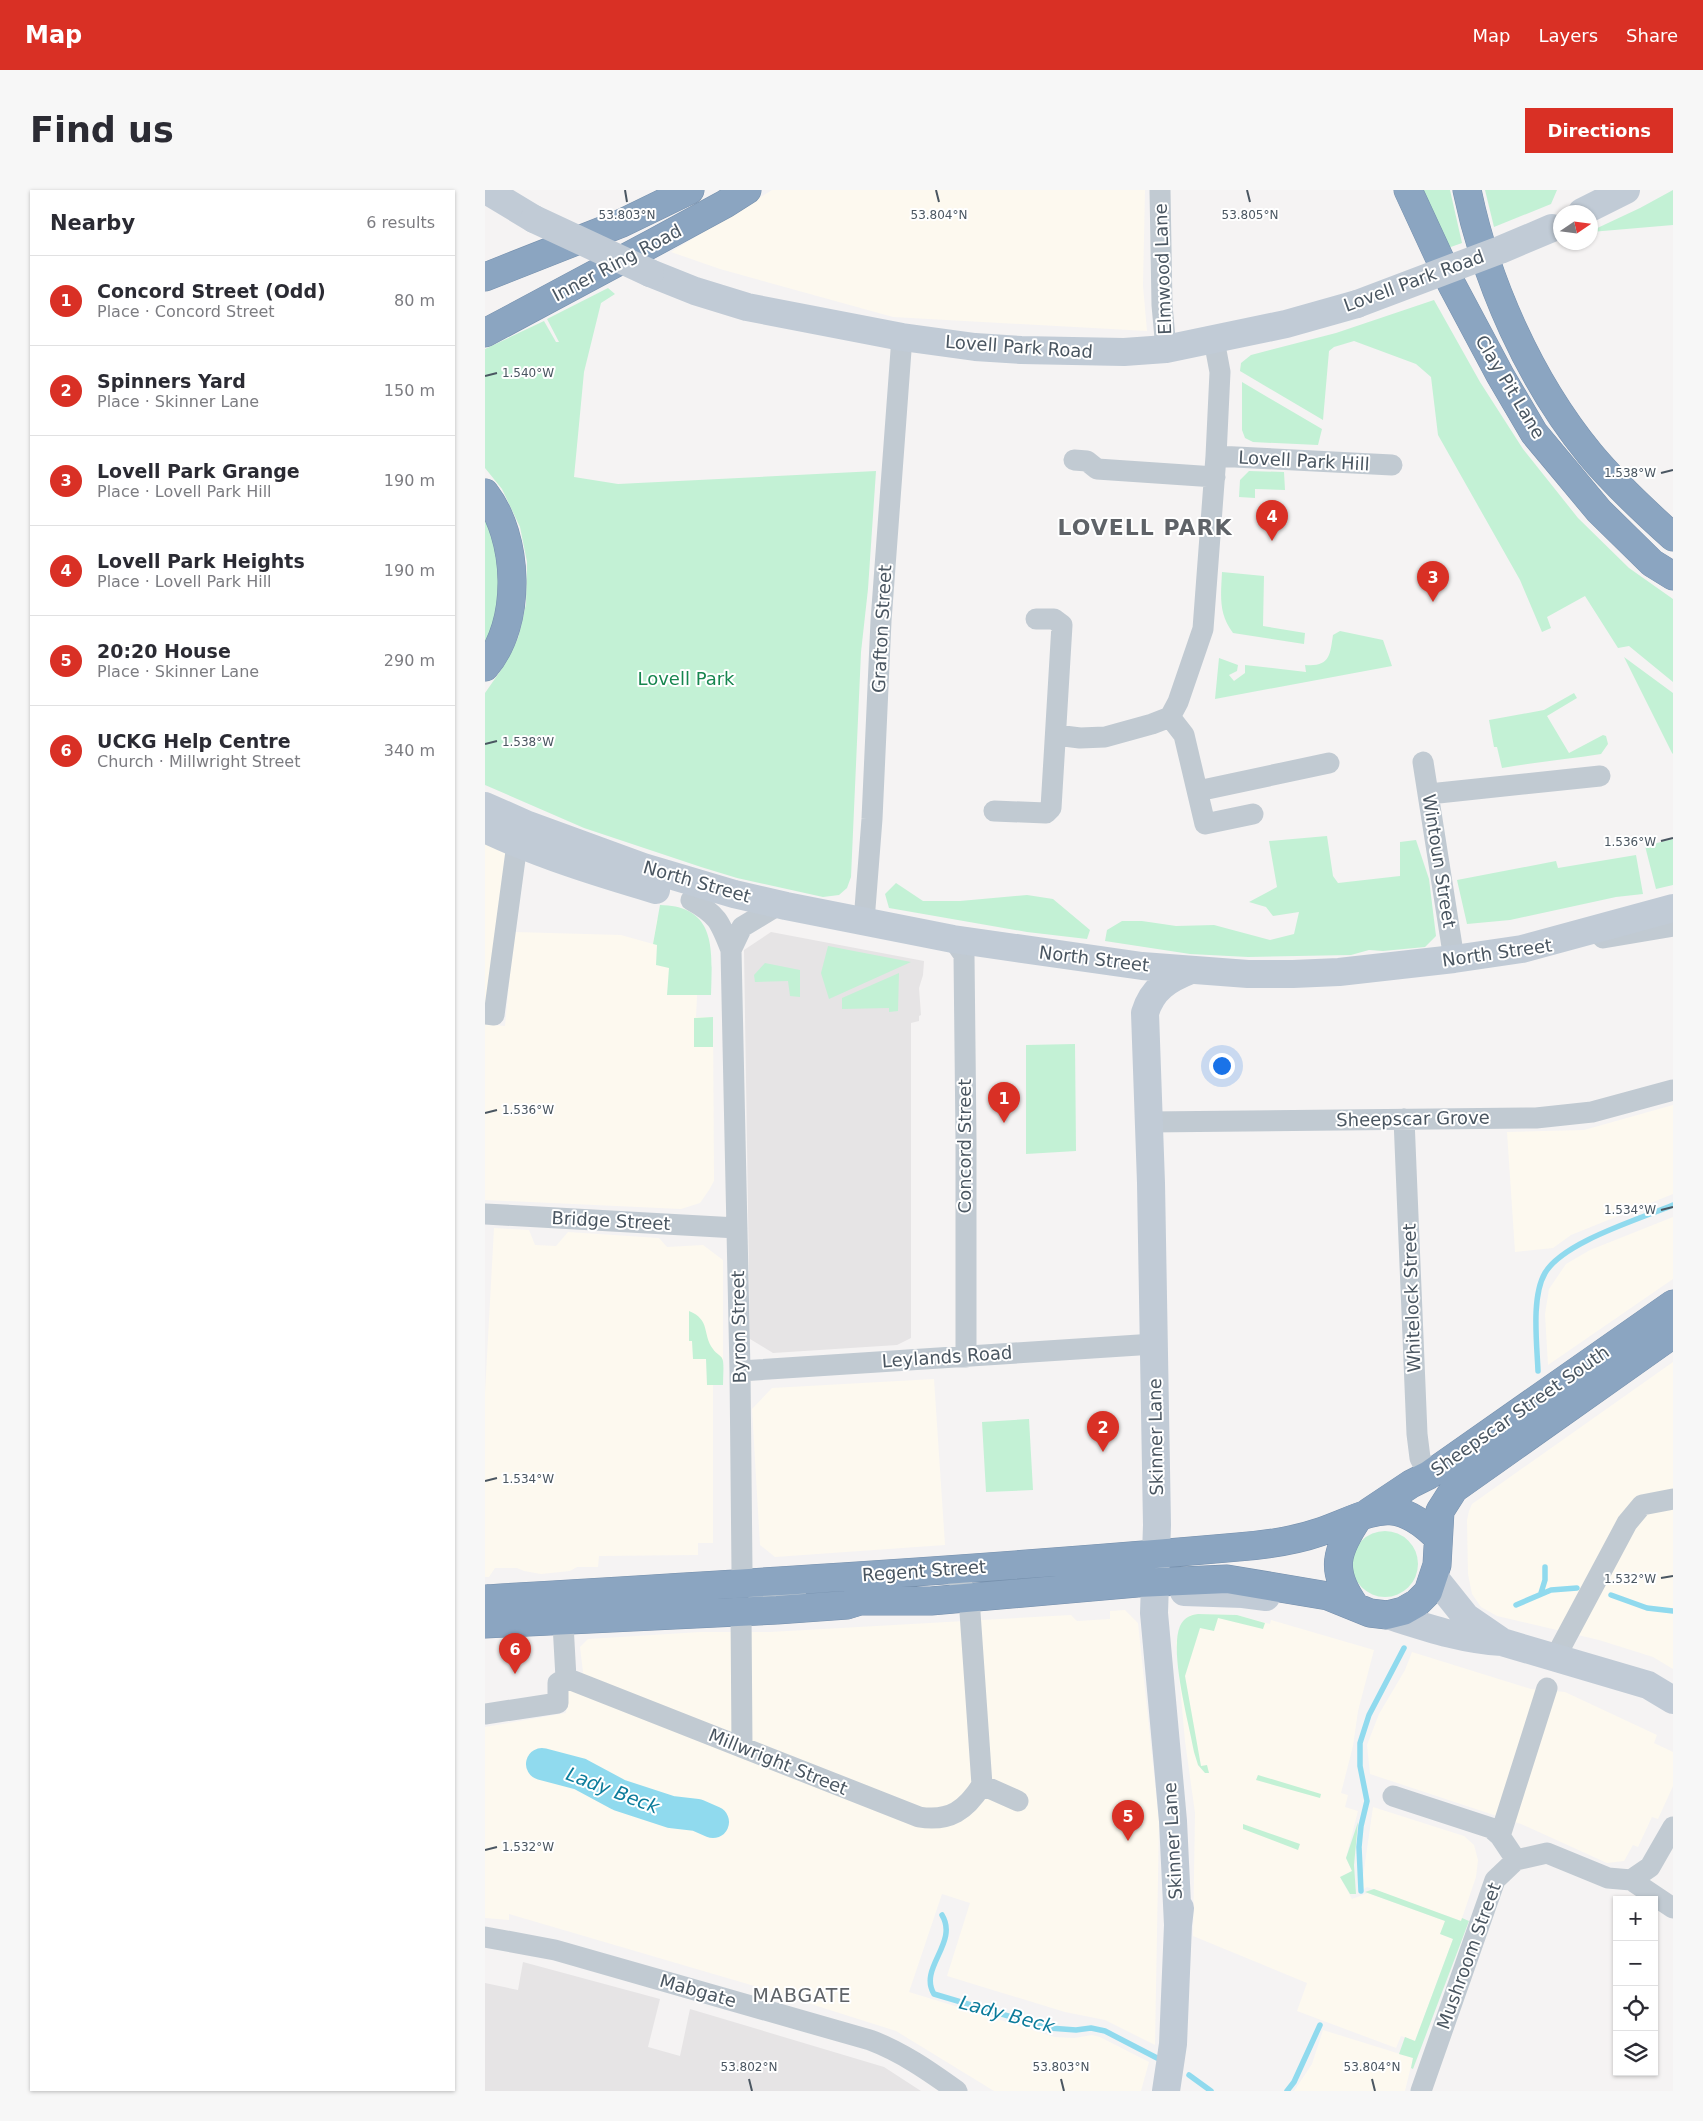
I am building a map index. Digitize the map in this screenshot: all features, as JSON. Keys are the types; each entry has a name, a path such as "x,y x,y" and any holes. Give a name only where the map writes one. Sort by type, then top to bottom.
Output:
{"highway":[{"name":"Inner Ring Road","path":"485,278 622,223 690,190"},
{"name":"Inner Ring Road","path":"485,333 717,209 747,190"},
{"name":"Clay Pit Lane","path":"1408,190 1452,285 1500,375 1534,433 1599,511 1652,563 1673,576"},
{"name":"Clay Pit Lane","path":"1467,190 1473,222 1491,276 1528,360 1589,453 1624,492 1673,537"},
{"path":"485,311 519,298 577,284"},
{"path":"485,493 492,502 508,540 513,581 507,626 490,661 485,667"},
{"name":"Sheepscar Street South","path":"1362,1515 1429,1475 1673,1304"},
{"name":"Sheepscar Street South","path":"1438,1538 1440,1511 1454,1489 1673,1334"},
{"path":"1385,1510 1396,1510 1408,1514 1425,1525 1438,1538 1439,1553 1435,1577 1428,1592 1417,1604 1403,1612 1387,1615 1370,1613 1355,1606 1346,1594 1338,1565 1339,1553 1344,1539 1362,1515 1385,1510"},
{"name":"Regent Street","path":"485,1624 562,1607 748,1583 1156,1555 1262,1545 1317,1533 1362,1515"},
{"name":"Regent Street","path":"485,1599 562,1607 741,1611 847,1605 860,1601 931,1601 1162,1591 1227,1579 1328,1596 1355,1606"}],"street":[{"name":"Lovell Park Road","path":"486,190 534,219 650,273 695,291 747,307 902,337 975,347 1021,350 1124,352 1166,349 1286,324 1357,304 1500,250 1553,226"},
{"name":"Elmwood Lane","path":"1160,190 1162,305 1166,349"},
{"path":"1596,205 1626,190"},
{"name":"Grafton Street","path":"864,921 871,828 881,621 902,337"},
{"name":"Lovell Park Hill","path":"1170,717 1178,702 1203,629 1220,372 1214,340"},
{"path":"1074,460 1087,461 1097,469 1215,466"},
{"name":"Lovell Park Hill","path":"1215,466 1392,465"},
{"path":"994,811 1046,813 1051,808 1062,625 1054,619 1036,619"},
{"path":"1056,735 1080,738 1105,737 1170,717 1184,735 1205,824 1253,814"},
{"name":"Wintoun Street","path":"1423,762 1455,959"},
{"path":"1198,791 1329,763"},
{"path":"1429,794 1600,776"},
{"name":"North Street","path":"485,806 523,834 607,875 691,900 864,921 953,939 1059,956 1191,970 1293,974 1339,972 1455,959 1673,926"},
{"name":"North Street","path":"485,829 523,834 643,867 734,894 772,909"},
{"path":"485,1014 494,1015 523,834"},
{"name":"Byron Street","path":"691,900 711,911 721,926 731,950 740,1371 741,1558 742,1571 748,1583"},
{"path":"1521,949 1673,908"},
{"name":"Byron Street","path":"731,950 742,927 772,909"},
{"name":"Concord Street","path":"953,939 964,955 967,1139 966,1357"},
{"name":"Skinner Lane","path":"1167,2084 1173,2044 1178,1925 1173,1821 1154,1620 1162,1591 1156,1555 1154,1344 1145,1013 1149,1002 1163,983 1191,970"},
{"name":"Sheepscar Grove","path":"1149,1122 1536,1118 1592,1112 1673,1090"},
{"name":"Whitelock Street","path":"1404,1119 1417,1434 1420,1458 1429,1475"},
{"name":"Bridge Street","path":"485,1214 737,1228"},
{"name":"Leylands Road","path":"740,1371 1154,1344"},
{"path":"1555,1658 1627,1523 1642,1505 1673,1499"},
{"path":"949,1569 958,1579 969,1598 982,1785 1018,1801"},
{"path":"1435,1577 1467,1617 1502,1642"},
{"path":"748,1583 759,1595 776,1598 844,1594 860,1601"},
{"path":"485,1714 558,1703 558,1683 566,1678 562,1607"},
{"path":"741,1611 743,1747"},
{"path":"1387,1615 1478,1641 1502,1642 1648,1685 1673,1700"},
{"name":"Millwright Street","path":"566,1678 919,1817 934,1820 949,1817 971,1801 982,1785"},
{"path":"1500,1836 1547,1688"},
{"path":"1393,1796 1491,1828 1500,1836 1516,1860 1547,1853 1608,1878 1631,1880 1673,1908"},
{"path":"1631,1880 1650,1867 1671,1835"},
{"name":"Mushroom Street","path":"1421,2091 1495,1880 1516,1860"},
{"name":"Mabgate","path":"485,1937 555,1950 870,2040 893,2049 916,2062 957,2091"}],"shaded area":[{"path":"772,190 1145,190 1143,286 1147,331 893,317 720,269 671,252"},
{"path":"485,838 513,851 485,1011"},
{"path":"657,918 698,976 696,1017 713,1017 714,1181 709,1190 700,1203 681,1209 485,1200 485,1024 505,1026 514,932 621,935 653,944"},
{"path":"771,932 924,961 923,975 919,988 921,1015 919,1016 919,1021 911,1023 911,1338 897,1345 773,1353 750,1339 744,950"},
{"path":"1673,1105 1673,1194 1571,1235 1553,1248 1515,1252 1507,1132 1584,1130"},
{"path":"1673,1217 1673,1279 1548,1365 1545,1314 1549,1289 1566,1264 1590,1250"},
{"path":"494,1228 529,1230 535,1245 556,1246 568,1232 659,1238 667,1247 703,1245 723,1260 723,1385 713,1385 713,1543 698,1543 698,1555 599,1556 598,1567 577,1567 570,1571 541,1574 517,1568 495,1568 489,1577 485,1577 485,1393"},
{"path":"1673,1362 1673,1669 1653,1657 1599,1640 1497,1616 1481,1607 1472,1594 1468,1574 1467,1520 1472,1504"},
{"path":"934,1379 945,1545 775,1557 760,1545 752,1409 772,1388"},
{"path":"1125,1610 1138,1623 1159,1821 1155,2045 1105,2020 1065,2012 947,1976 970,1903 942,1894 909,1992 1055,2037 1074,2038 1092,2035 1100,2037 1149,2062 1141,2091 994,2091 896,2031 751,1985 509,1914 509,1920 485,1918 485,1727 566,1713 568,1690 583,1672 580,1647 588,1639 700,1632 770,1632 1071,1615 1077,1621 1110,1619 1110,1611"},
{"path":"1191,1615 1237,1615 1270,1624 1271,1620 1374,1650 1358,1711 1353,1746 1341,1793 1348,1795 1345,1807 1358,1811 1346,1858 1352,1871 1340,1877 1352,1899 1368,1893 1445,1921 1441,1934 1453,1939 1415,2041 1401,2036 1396,2048 1297,2011 1307,1983 1193,1936 1195,1813 1185,1741 1176,1643 1180,1627 1185,1619"},
{"path":"1412,1652 1531,1689 1565,1692 1657,1735 1654,1743 1673,1752 1673,1786 1658,1819 1652,1817 1638,1847 1633,1845 1624,1861 1607,1863 1521,1824 1370,1774 1367,1745 1379,1714 1405,1670"},
{"path":"1373,1807 1464,1836 1474,1845 1478,1860 1476,1877 1461,1921 1367,1887 1361,1891"},
{"name":"Mabgate","path":"523,1962 660,1999 648,2047 680,2056 690,2009 884,2067 921,2091 485,2091 485,1983 518,1990"},
{"path":"1323,2030 1413,2058 1405,2091 1294,2091 1312,2064"}],"green space":[{"path":"1417,190 1450,190 1462,243 1448,248"},
{"path":"1485,190 1557,190 1551,204 1494,227"},
{"path":"1673,190 1673,225 1598,231 1598,228"},
{"name":"Lovell Park","path":"608,288 615,294 601,303 584,372 574,477 618,484 876,471 868,589 861,652 851,877 847,888 839,895 823,897 737,878 701,867 584,828 485,785 485,693 501,670 518,638 526,604 527,562 520,527 502,489 485,468 485,349 544,321 556,342 559,342 547,319"},
{"path":"1434,300 1480,382 1523,449 1578,518 1629,568 1673,599 1673,682 1629,646 1618,648 1585,596 1547,617 1551,628 1542,632 1520,580 1438,435 1431,377 1416,364 1354,341 1334,347 1329,351 1323,420 1240,371 1241,363 1251,355 1336,333"},
{"path":"1242,382 1322,429 1318,445 1253,442 1245,438 1242,430"},
{"path":"1249,471 1284,472 1285,490 1255,489 1255,498 1239,497 1240,480"},
{"path":"485,508 497,536 501,605 485,648"},
{"path":"1222,572 1264,576 1263,626 1305,633 1304,644 1233,633 1228,626 1221,604"},
{"path":"1340,631 1383,640 1392,666 1215,699 1219,658 1238,665 1237,671 1229,675 1234,681 1245,673 1245,665 1306,672 1305,665 1324,662 1331,648 1333,635"},
{"path":"1624,657 1673,693 1673,754 1672,753"},
{"path":"1574,693 1577,698 1547,716 1569,753 1603,735 1606,736 1608,744 1601,754 1502,768 1497,747 1494,747 1489,720 1544,710"},
{"path":"1327,836 1333,876 1338,883 1400,876 1400,842 1416,840 1429,879 1436,936 1425,947 1383,951 1369,950 1351,955 1248,957 1190,954 1105,941 1107,930 1122,921 1142,921 1176,926 1214,925 1270,940 1294,934 1299,912 1273,916 1266,907 1249,902 1277,887 1269,841"},
{"path":"1673,839 1673,885 1656,889 1645,846"},
{"path":"1636,855 1643,894 1616,897 1510,920 1467,924 1457,880 1556,861 1558,868"},
{"path":"896,883 923,901 960,901 1027,895 1053,899 1090,930 1087,939 1027,932 889,908 885,894"},
{"path":"660,905 679,907 693,913 702,923 708,934 711,948 711,995 667,995 669,968 656,965 657,945 653,944"},
{"path":"828,946 911,962 829,999 821,973"},
{"path":"765,963 800,970 800,997 790,996 788,981 755,982 754,975"},
{"path":"899,973 898,1011 889,1012 889,1008 842,1009 842,998"},
{"path":"713,1017 713,1047 694,1047 694,1018"},
{"path":"1075,1044 1076,1151 1026,1154 1026,1045"},
{"path":"689,1311 696,1315 703,1323 714,1351 722,1359 723,1385 707,1385 706,1359 693,1359 692,1341 689,1341"},
{"path":"1029,1419 1033,1490 986,1492 982,1422"},
{"path":"1379,1531 1391,1531 1409,1540 1416,1551 1418,1564 1416,1577 1409,1588 1398,1595 1379,1597 1366,1592 1357,1583 1352,1570 1352,1558 1357,1545 1366,1536"},
{"path":"1198,1614 1237,1615 1265,1623 1263,1629 1218,1618 1214,1631 1200,1628 1185,1676 1201,1766 1207,1765 1209,1773 1205,1773 1198,1765 1194,1752 1178,1670 1177,1638 1180,1626 1187,1617"},
{"path":"1258,1775 1321,1794 1320,1798 1256,1780"},
{"path":"1358,1822 1354,1865 1356,1894 1350,1894 1340,1877 1352,1871 1346,1858"},
{"path":"1243,1824 1300,1844 1298,1850 1243,1829"},
{"path":"1374,1889 1461,1921 1462,1918 1469,1921 1413,2069 1411,2068 1413,2058 1399,2054 1405,2037 1415,2041 1453,1939 1440,1934 1445,1921 1365,1892"}],"waterway":[{"path":"1538,1371 1536,1307 1545,1273 1554,1262 1568,1251 1623,1224 1673,1205"},
{"path":"1541,1593 1545,1580 1545,1567"},
{"path":"1516,1605 1551,1590 1577,1588"},
{"path":"1611,1595 1647,1608 1673,1611"},
{"name":"Lady Beck","path":"1361,1891 1359,1847 1361,1826 1367,1801 1360,1766 1360,1743 1369,1715 1404,1648"},
{"name":"Lady Beck","path":"542,1764 580,1774 619,1795 671,1812 697,1815 713,1822"},
{"name":"Lady Beck","path":"942,1915 946,1925 946,1936 931,1975 930,1984 934,1994 1049,2028 1076,2030 1091,2028 1105,2031 1157,2058"},
{"name":"Lady Beck","path":"1287,2091 1294,2082 1320,2025"},
{"name":"Lady Beck","path":"1189,2075 1211,2091"}],"place":[{"name":"Lovell Park Heights","path":"1272,541"},
{"name":"Lovell Park Grange","path":"1433,602"},
{"name":"Concord Street (Odd)","path":"1004,1123"},
{"name":"Spinners Yard","path":"1103,1452"},
{"name":"UCKG Help Centre","path":"515,1674"},
{"name":"20:20 House","path":"1128,1841"}],"district":[{"name":"LOVELL PARK","path":"1145,527"},
{"name":"MABGATE","path":"802,1995"}]}
